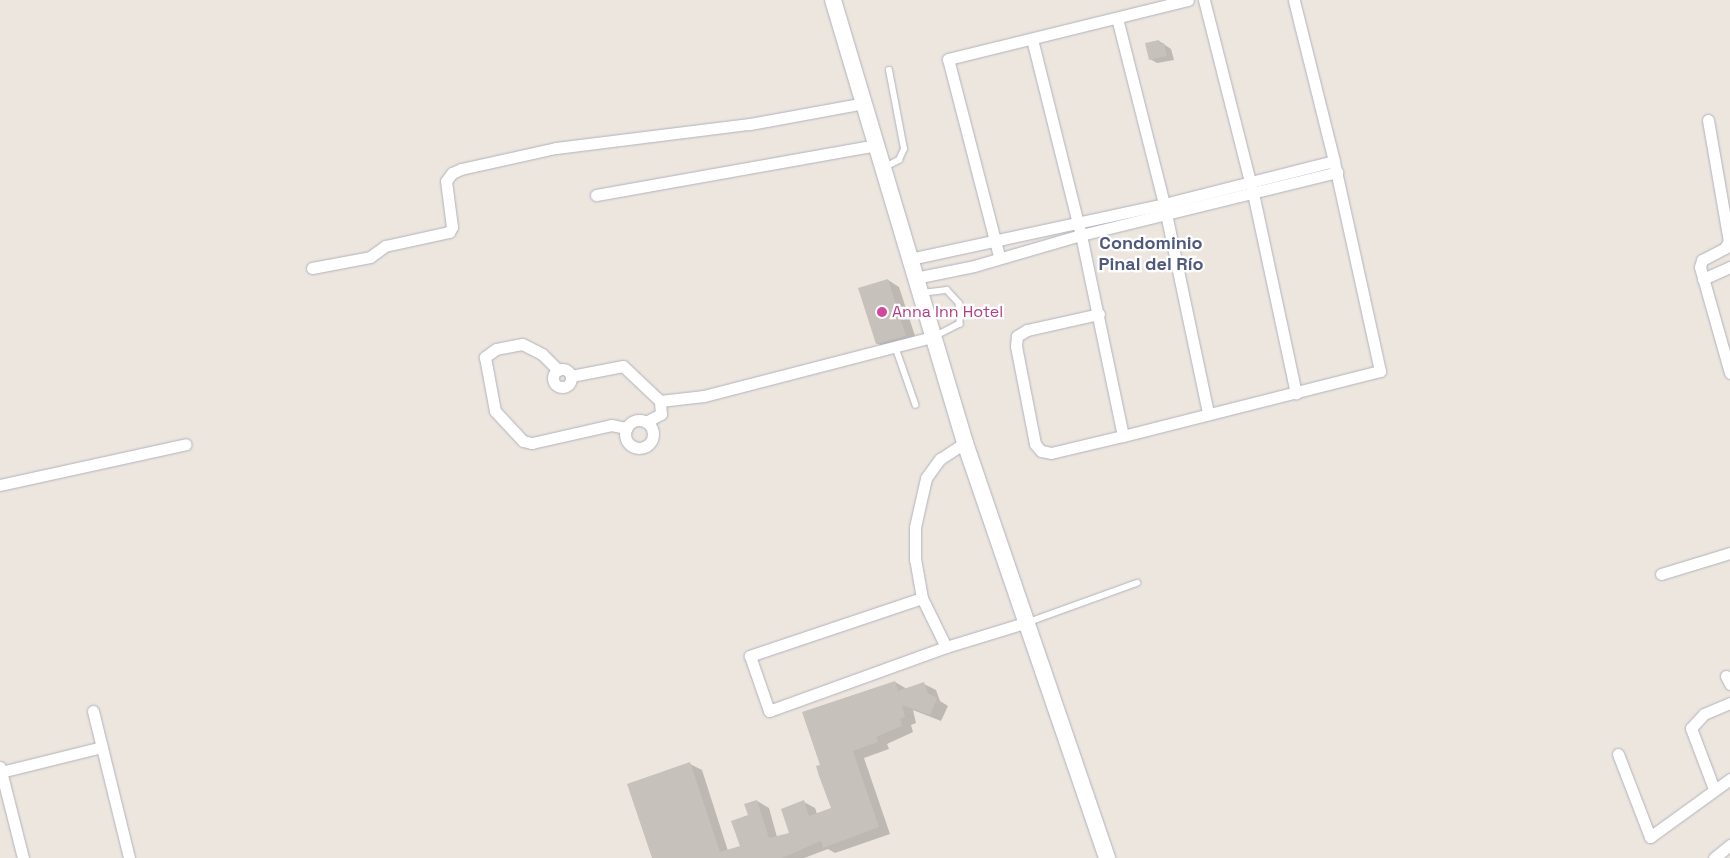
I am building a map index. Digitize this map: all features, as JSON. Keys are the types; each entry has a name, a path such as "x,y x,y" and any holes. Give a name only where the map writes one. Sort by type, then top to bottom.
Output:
{"main road":[{"path":"833,0 964,444 1024,623 1107,858"}],"street":[{"path":"1000,256 948,60 1188,0"},
{"path":"1204,0 1253,193 1296,393"},
{"path":"1099,314 1027,330 1017,336 1016,346 1037,448 1045,453 1123,436 1380,371 1335,166 1294,0"},
{"path":"1118,18 1165,209 1208,413"},
{"path":"1032,39 1080,229 1123,436"},
{"path":"312,268 370,257 385,246 449,232 452,227 446,181 452,173 461,169 574,145 750,124 820,109 864,103"},
{"path":"1708,120 1729,241 1725,248 1702,260 1704,280 1730,373"},
{"path":"596,194 876,145"},
{"path":"1165,209 1250,181 1335,166"},
{"path":"910,260 1080,229 1165,209 1253,193 1335,166"},
{"path":"917,286 951,270 1080,229"},
{"path":"946,252 951,270"},
{"path":"1704,280 1730,267"},
{"path":"660,401 704,396 896,348 932,337"},
{"path":"571,376 566,370 558,370 542,354 522,344 496,349 485,357 495,411 523,441 538,442 611,425 627,428"},
{"path":"571,376 621,365 660,401 661,414 646,422 633,422 627,428 627,441 634,446 642,447 650,442 653,434 646,422"},
{"path":"558,370 553,377 558,387 569,384 571,376"},
{"path":"0,486 186,444"},
{"path":"946,647 922,598 914,544 920,494 926,478 940,459 964,444"},
{"path":"1661,574 1730,553"},
{"path":"922,598 750,656 769,711 946,647 1024,623"},
{"path":"1714,789 1691,728 1704,714 1730,703"},
{"path":"93,711 129,858"},
{"path":"23,858 1,769 102,747"},
{"path":"1618,754 1650,837 1730,779"},
{"path":"1714,858 1730,845"}],"lane":[{"path":"884,168 899,160 904,149 890,70"},
{"path":"917,286 947,290 959,303 960,324 948,332 932,337"},
{"path":"896,348 916,405"},
{"path":"1024,623 1137,583"}],"building":[{"path":"1159,40 1160,44 1164,43 1167,56 1149,60 1145,43"},
{"name":"Anna Inn Hotel","path":"888,279 906,336 876,344 858,288"},
{"path":"895,681 898,691 924,682 928,693 937,698 930,715 902,705 905,717 900,719 902,726 876,737 878,742 853,751 879,827 823,848 821,841 782,858 652,858 627,784 690,762 720,852 740,846 731,821 748,815 744,804 757,800 769,838 789,833 781,809 804,800 809,816 831,808 819,776 816,766 820,765 802,712"}],"place":[{"name":"Anna Inn Hotel","path":"882,312"}],"district":[{"name":"Condominio Pinal del Río","path":"1151,254"}]}
